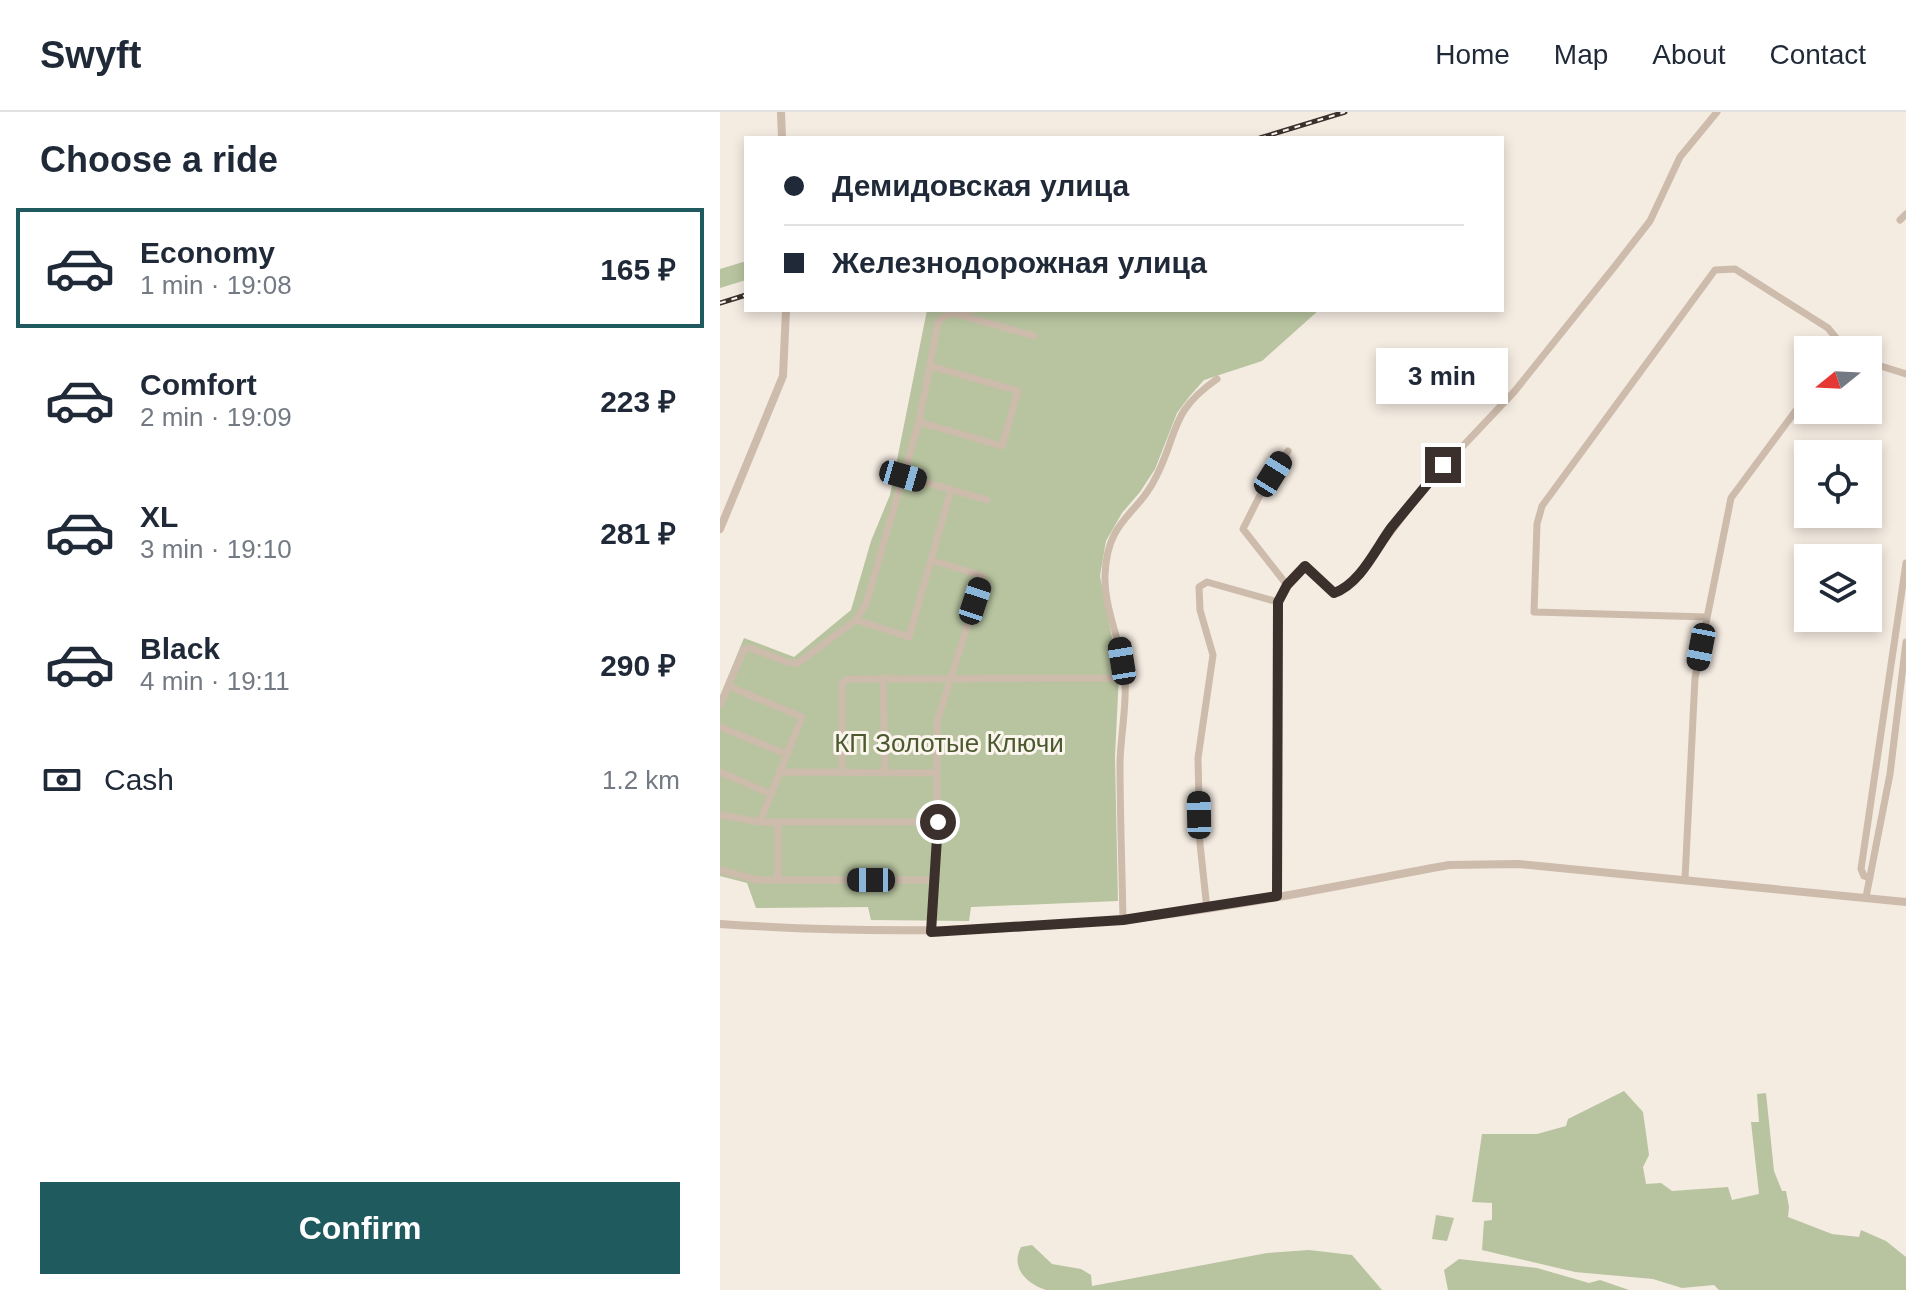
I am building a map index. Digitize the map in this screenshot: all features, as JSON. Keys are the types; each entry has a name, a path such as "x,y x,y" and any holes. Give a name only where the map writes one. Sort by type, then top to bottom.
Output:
{"street":[{"path":"781,112 782,136"},
{"path":"1277,896 1278,602 1287,585 1305,566 1334,593 1344,589 1357,577 1428,483 1514,392 1650,221 1680,157 1717,112"},
{"path":"1707,617 1534,612 1537,524 1542,506 1715,270 1735,269 1828,328 1834,336"},
{"path":"720,529 783,376 786,312"},
{"path":"720,705 744,649 750,648 798,663 856,620 866,604 919,422 938,322 946,315 965,312"},
{"path":"958,314 1034,336"},
{"path":"919,422 1002,446 1018,391 930,366"},
{"path":"1882,366 1906,374"},
{"path":"1123,920 1120,761 1125,678 1105,575 1111,538 1124,516 1144,496 1157,475 1180,414 1191,400 1217,379"},
{"path":"1685,879 1695,678 1731,498 1794,413"},
{"path":"1287,585 1243,529 1288,451"},
{"path":"903,476 987,500"},
{"path":"856,620 909,637 951,490"},
{"path":"931,560 983,576 937,722 937,870 933,880 931,932"},
{"path":"1870,878 1864,876 1861,869 1906,563"},
{"path":"1207,909 1200,844 1198,758 1213,655 1200,610 1199,587 1207,582 1278,602"},
{"path":"1866,897 1890,774 1906,642"},
{"path":"883,678 885,773"},
{"path":"842,772 842,683 848,679 1125,678"},
{"path":"728,686 802,717 760,822"},
{"path":"720,727 786,754"},
{"path":"720,772 771,794"},
{"path":"779,772 937,773"},
{"path":"720,815 760,822 938,822"},
{"path":"778,822 778,880"},
{"path":"720,924 819,931 931,932 1123,920 1207,909 1449,865 1483,863 1685,879 1906,902"},
{"path":"720,870 758,880 933,880"}],"green space":[{"path":"744,262 744,281 720,288 720,269"},
{"name":"КП Золотые Ключи","path":"927,312 1317,312 1262,361 1204,380 1177,413 1155,469 1122,513 1106,541 1100,576 1119,673 1115,757 1118,901 971,907 969,921 871,920 868,907 756,908 747,883 720,876 720,696 744,638 794,657 851,610 871,541 890,495"},
{"path":"1624,1091 1643,1112 1649,1155 1643,1167 1646,1184 1661,1183 1672,1191 1728,1187 1732,1200 1759,1194 1751,1122 1759,1122 1757,1094 1766,1093 1774,1171 1782,1191 1786,1191 1788,1217 1832,1234 1859,1237 1861,1230 1886,1241 1906,1257 1906,1290 1719,1290 1714,1285 1682,1288 1653,1279 1575,1272 1482,1250 1484,1221 1492,1220 1492,1203 1472,1202 1482,1134 1537,1134 1566,1126 1568,1119"},
{"path":"1436,1215 1454,1218 1447,1241 1432,1239"},
{"path":"1032,1245 1052,1264 1081,1269 1091,1275 1092,1286 1267,1253 1309,1250 1352,1255 1382,1290 1046,1290 1033,1284 1019,1268 1021,1247"},
{"path":"1459,1259 1537,1268 1589,1283 1600,1280 1629,1290 1448,1290 1444,1270"}],"railway":[{"path":"1267,136 1345,112"},
{"path":"720,303 744,296"}],"route":[{"path":"938,822 931,932 1123,920 1277,896 1278,602 1281,593 1305,566 1334,593 1344,589 1357,577 1443,465"}]}
